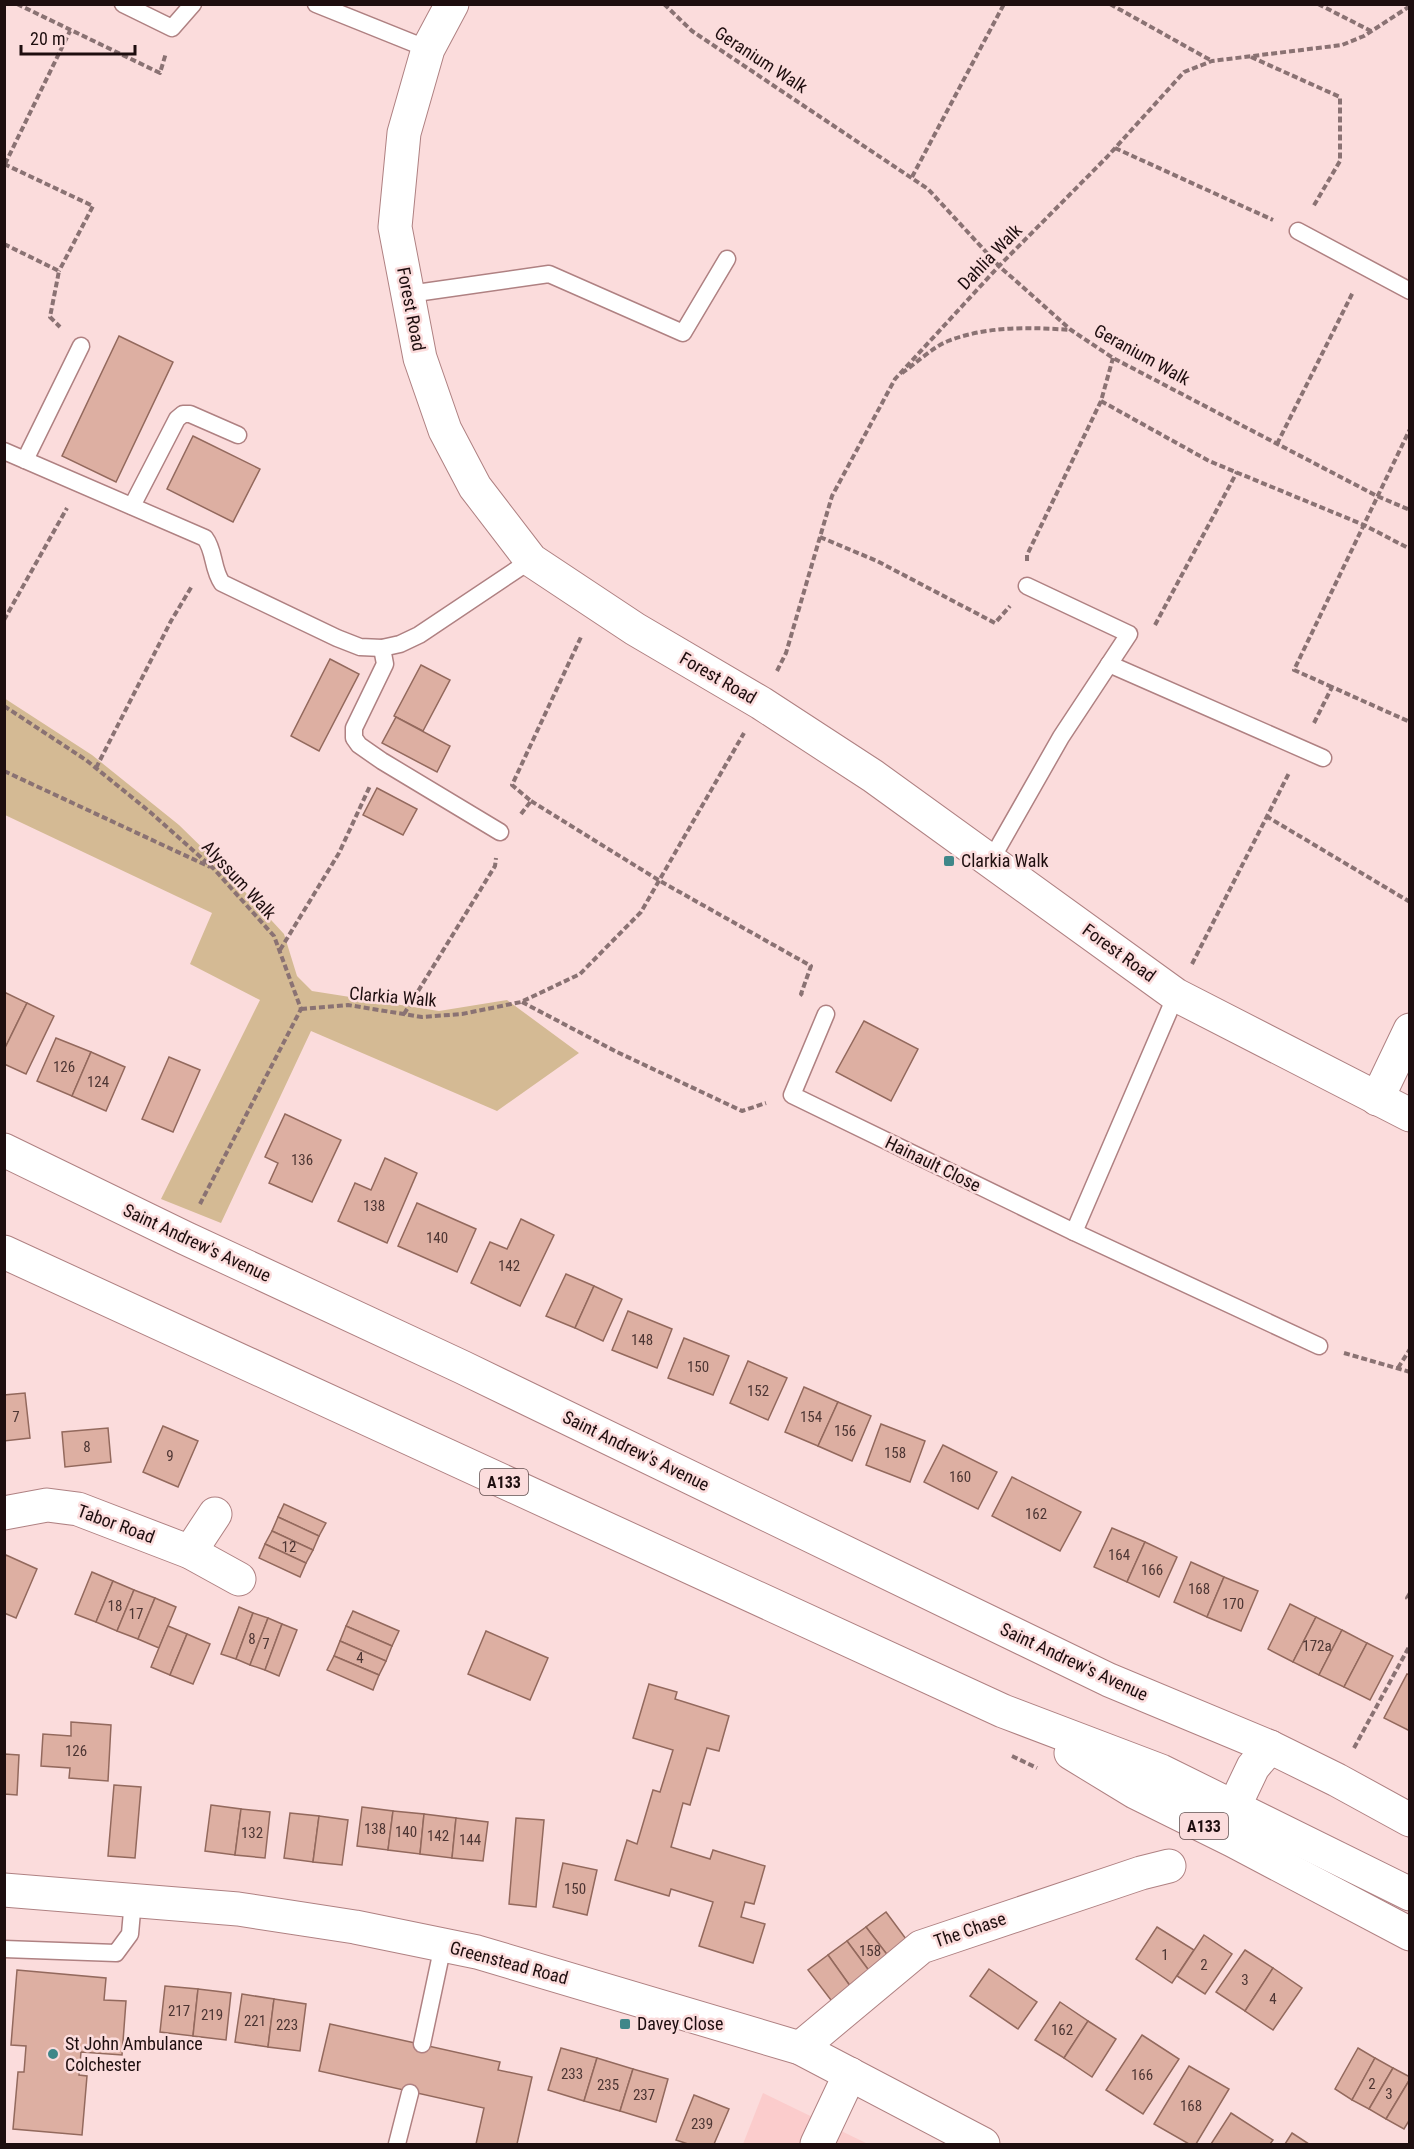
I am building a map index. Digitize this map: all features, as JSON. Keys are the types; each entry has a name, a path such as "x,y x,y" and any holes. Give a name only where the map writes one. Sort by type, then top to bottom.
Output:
{"street":[{"name":"Forest Road","path":"452,4 428,49 404,133 395,228 420,358 445,430 476,486 531,560 635,629 761,703 873,776 1176,995 1410,1115"},
{"path":"1377,1099 1410,1030"},
{"name":"Saint Andrew's Avenue","path":"4,1150 185,1238 462,1367 1109,1680 1270,1747 1410,1820"},
{"name":"A133","path":"4,1252 1003,1711 1161,1771 1410,1894"},
{"name":"Tabor Road","path":"4,1514 47,1505 78,1509 190,1552 239,1579"},
{"path":"190,1552 214,1514"},
{"name":"A133","path":"1003,1711 1135,1792 1232,1840 1410,1935"},
{"path":"1234,1807 1253,1767 1270,1747"},
{"name":"A133","path":"1234,1807 1232,1815 1234,1820 1244,1828 1376,1896 1410,1928"},
{"name":"The Chase","path":"800,2048 921,1947 1141,1873 1169,1866"},
{"name":"Greenstead Road","path":"4,1890 238,1909 355,1927 477,1952 800,2048 983,2145"},
{"path":"817,2145 850,2074"}],"lane":[{"path":"123,4 172,28 193,4"},
{"path":"316,4 428,49"},
{"path":"1298,231 1410,291"},
{"path":"409,294 549,274 683,333 727,259"},
{"path":"25,460 81,346"},
{"path":"132,506 177,418 183,414 190,414 238,435"},
{"path":"4,451 205,538 211,545 217,575 222,583 337,638 360,646 382,648 400,644 419,635 531,560"},
{"path":"991,860 1061,737 1129,634 1028,586"},
{"path":"382,648 385,664 354,728 354,738 359,745 382,761 500,832"},
{"path":"1109,664 1323,758"},
{"path":"1074,1232 1176,995"},
{"path":"792,1095 826,1014"},
{"name":"Hainault Close","path":"792,1095 1074,1232 1319,1346"},
{"path":"4,1948 116,1953 130,1935 133,1900"},
{"path":"422,2044 443,1946"},
{"path":"397,2145 410,2093"}],"path":[{"path":"17,4 160,73 172,28"},
{"name":"Geranium Walk","path":"664,4 692,30 928,189 999,266 1071,330 1113,358 1377,496 1410,510"},
{"path":"912,177 1004,4"},
{"path":"1110,4 1212,61"},
{"path":"1318,4 1371,31"},
{"name":"Dahlia Walk","path":"761,703 786,653 832,496 895,379 999,266 1115,148 1184,72 1212,61 1342,45 1371,31 1410,6"},
{"path":"70,31 5,164 93,207 59,271 50,317 81,346"},
{"path":"1115,148 1298,231 1340,161 1340,97 1249,56"},
{"path":"4,244 59,271"},
{"path":"1277,444 1365,267"},
{"path":"895,379 946,342 995,329 1071,330"},
{"path":"820,537 877,561 995,623 1028,586 1027,555 1101,401 1113,358"},
{"path":"1101,401 1209,461 1364,525 1410,549"},
{"path":"1410,429 1294,670 1410,722"},
{"path":"1129,673 1237,472"},
{"path":"4,620 80,483"},
{"path":"96,768 171,621 194,583 217,575"},
{"path":"601,606 577,644 512,785 531,801 660,881 811,966 801,994 826,1014"},
{"path":"1176,995 1332,687"},
{"name":"Clarkia Walk","path":"301,1009 348,1005 422,1017 462,1014 521,1002 580,974 641,912 761,703"},
{"name":"Alyssum Walk","path":"4,706 96,768 214,869 274,936 301,1009"},
{"path":"280,951 339,853 382,761"},
{"path":"4,771 214,869"},
{"path":"404,1014 495,866 500,832 510,830 531,801"},
{"path":"1266,816 1410,902"},
{"path":"521,1002 617,1052 742,1111 792,1095"},
{"path":"185,1238 301,1009"},
{"path":"1319,1346 1410,1372"},
{"path":"1398,1368 1410,1349"},
{"path":"1410,1593 1407,1598 1410,1600"},
{"path":"1337,1780 1410,1645"}],"shaded area":[{"path":"4,698 92,755 179,825 223,868 284,934 297,976 312,991 439,1011 507,1000 579,1053 497,1111 311,1031 221,1223 161,1199 260,1000 190,964 212,913 5,815"},
{"path":"763,2093 868,2144 743,2144"}],"building":[{"path":"119,336 173,362 116,482 62,456"},
{"path":"193,436 260,469 233,522 167,489"},
{"path":"330,659 359,674 319,751 291,736"},
{"path":"421,665 450,680 423,731 394,716"},
{"path":"396,717 450,746 437,772 382,743"},
{"path":"377,788 417,809 403,835 363,815"},
{"path":"4,992 27,1003 4,1050"},
{"path":"27,1003 54,1016 26,1074 4,1064 4,1050"},
{"path":"864,1021 918,1049 891,1101 836,1072"},
{"path":"56,1038 91,1052 72,1096 37,1081"},
{"path":"91,1052 125,1067 106,1111 72,1096"},
{"path":"169,1057 200,1070 173,1132 142,1119"},
{"path":"285,1114 341,1140 312,1202 269,1183 278,1163 265,1157"},
{"path":"385,1158 417,1173 387,1243 338,1221 355,1183 371,1190"},
{"path":"417,1203 476,1229 457,1272 398,1246"},
{"path":"521,1219 554,1235 520,1306 471,1283 490,1242 507,1249"},
{"path":"566,1274 594,1286 575,1328 546,1316"},
{"path":"594,1286 622,1299 603,1341 575,1328"},
{"path":"628,1311 672,1329 657,1368 612,1350"},
{"path":"684,1338 729,1356 713,1395 668,1378"},
{"path":"748,1361 787,1378 768,1420 730,1403"},
{"path":"804,1387 838,1402 818,1446 785,1432"},
{"path":"25,1393 30,1438 4,1441 4,1395"},
{"path":"838,1402 871,1416 852,1461 818,1446"},
{"path":"881,1424 925,1441 910,1482 866,1465"},
{"path":"163,1426 198,1441 178,1487 143,1472"},
{"path":"108,1428 111,1462 65,1467 62,1432"},
{"path":"943,1445 997,1472 978,1509 924,1482"},
{"path":"1012,1477 1081,1512 1060,1551 992,1516"},
{"path":"284,1504 326,1523 319,1536 278,1517"},
{"path":"278,1517 319,1536 313,1550 272,1531"},
{"path":"1112,1528 1145,1542 1127,1582 1094,1567"},
{"path":"272,1531 313,1550 306,1563 265,1544"},
{"path":"1145,1542 1177,1557 1159,1597 1127,1582"},
{"path":"265,1544 306,1563 300,1577 259,1558"},
{"path":"6,1555 37,1569 16,1618 4,1613 4,1560"},
{"path":"1191,1562 1224,1577 1207,1617 1174,1602"},
{"path":"92,1572 113,1581 96,1622 75,1614"},
{"path":"1224,1577 1258,1591 1241,1631 1207,1617"},
{"path":"113,1581 134,1590 117,1631 96,1622"},
{"path":"134,1590 155,1598 138,1639 117,1631"},
{"path":"155,1598 176,1607 159,1648 138,1639"},
{"path":"1290,1604 1316,1617 1293,1662 1268,1649"},
{"path":"239,1607 253,1613 236,1659 221,1654"},
{"path":"353,1611 399,1631 392,1646 346,1626"},
{"path":"253,1613 268,1618 250,1665 236,1659"},
{"path":"1316,1617 1342,1630 1319,1675 1293,1662"},
{"path":"268,1618 282,1624 265,1670 250,1665"},
{"path":"282,1624 297,1630 279,1676 265,1670"},
{"path":"168,1626 187,1634 170,1675 151,1667"},
{"path":"346,1626 392,1646 386,1661 340,1641"},
{"path":"1342,1630 1367,1643 1344,1687 1319,1675"},
{"path":"486,1631 548,1658 530,1700 468,1674"},
{"path":"187,1634 210,1644 193,1684 170,1675"},
{"path":"340,1641 386,1661 379,1675 334,1656"},
{"path":"1367,1643 1393,1656 1370,1700 1344,1687"},
{"path":"334,1656 379,1675 373,1690 327,1670"},
{"path":"1407,1674 1410,1675 1410,1731 1384,1718"},
{"path":"649,1684 677,1692 675,1699 729,1716 719,1751 707,1748 690,1805 683,1803 671,1847 710,1859 713,1850 765,1866 754,1904 745,1902 741,1917 765,1924 753,1963 699,1946 713,1902 671,1889 669,1896 615,1880 627,1840 637,1844 653,1790 660,1792 673,1750 633,1738"},
{"path":"71,1722 111,1725 108,1781 69,1778 70,1768 41,1766 43,1734 71,1736"},
{"path":"4,1754 19,1755 17,1795 4,1794"},
{"path":"114,1785 141,1787 135,1858 108,1856"},
{"path":"211,1805 241,1809 235,1855 205,1851"},
{"path":"362,1807 393,1811 388,1850 357,1846"},
{"path":"241,1809 270,1812 265,1858 235,1855"},
{"path":"393,1811 424,1814 420,1854 388,1850"},
{"path":"290,1813 319,1816 313,1862 284,1858"},
{"path":"424,1814 456,1818 452,1858 420,1854"},
{"path":"319,1816 348,1820 342,1865 313,1862"},
{"path":"456,1818 488,1822 483,1861 452,1858"},
{"path":"516,1818 544,1820 536,1907 509,1904"},
{"path":"563,1863 597,1870 587,1915 553,1907"},
{"path":"886,1912 912,1947 892,1961 866,1927"},
{"path":"866,1927 892,1961 873,1976 847,1941"},
{"path":"1157,1927 1194,1950 1172,1983 1136,1959"},
{"path":"1204,1935 1232,1954 1205,1994 1177,1976"},
{"path":"847,1941 873,1976 853,1990 828,1955"},
{"path":"1245,1950 1273,1968 1245,2011 1216,1992"},
{"path":"828,1955 853,1990 834,2004 808,1970"},
{"path":"1273,1968 1302,1988 1273,2030 1245,2011"},
{"path":"989,1969 1037,2002 1018,2029 970,1996"},
{"name":"St John Ambulance Colchester","path":"17,1970 106,1978 104,2000 126,2001 122,2055 81,2052 79,2075 87,2076 82,2135 13,2129 18,2072 24,2072 26,2046 11,2045"},
{"path":"165,1986 198,1989 193,2036 160,2032"},
{"path":"198,1989 231,1993 226,2040 193,2036"},
{"path":"242,1994 274,1999 268,2047 235,2042"},
{"path":"274,1999 306,2004 300,2051 268,2047"},
{"path":"1060,2002 1088,2021 1064,2058 1035,2040"},
{"path":"1088,2021 1116,2039 1092,2077 1064,2058"},
{"path":"330,2024 500,2062 498,2070 532,2077 517,2144 476,2144 484,2108 319,2071"},
{"path":"1142,2035 1179,2059 1143,2114 1106,2090"},
{"path":"561,2048 597,2058 584,2101 548,2090"},
{"path":"1358,2048 1375,2058 1352,2100 1335,2089"},
{"path":"597,2058 633,2069 620,2111 584,2101"},
{"path":"1375,2058 1393,2068 1369,2109 1352,2100"},
{"path":"1189,2066 1229,2089 1196,2144 1189,2144 1154,2124"},
{"path":"1393,2068 1410,2079 1386,2119 1369,2109"},
{"path":"633,2069 668,2079 656,2122 620,2111"},
{"path":"1410,2079 1410,2119 1404,2129 1386,2119"},
{"path":"694,2095 729,2109 714,2144 688,2144 676,2140"},
{"path":"1231,2113 1273,2140 1270,2144 1211,2144"},
{"path":"1292,2133 1309,2144 1285,2144"}],"place":[{"name":"Clarkia Walk","path":"949,861"},
{"name":"Davey Close","path":"625,2024"},
{"name":"St John Ambulance Colchester","path":"53,2054"}]}
